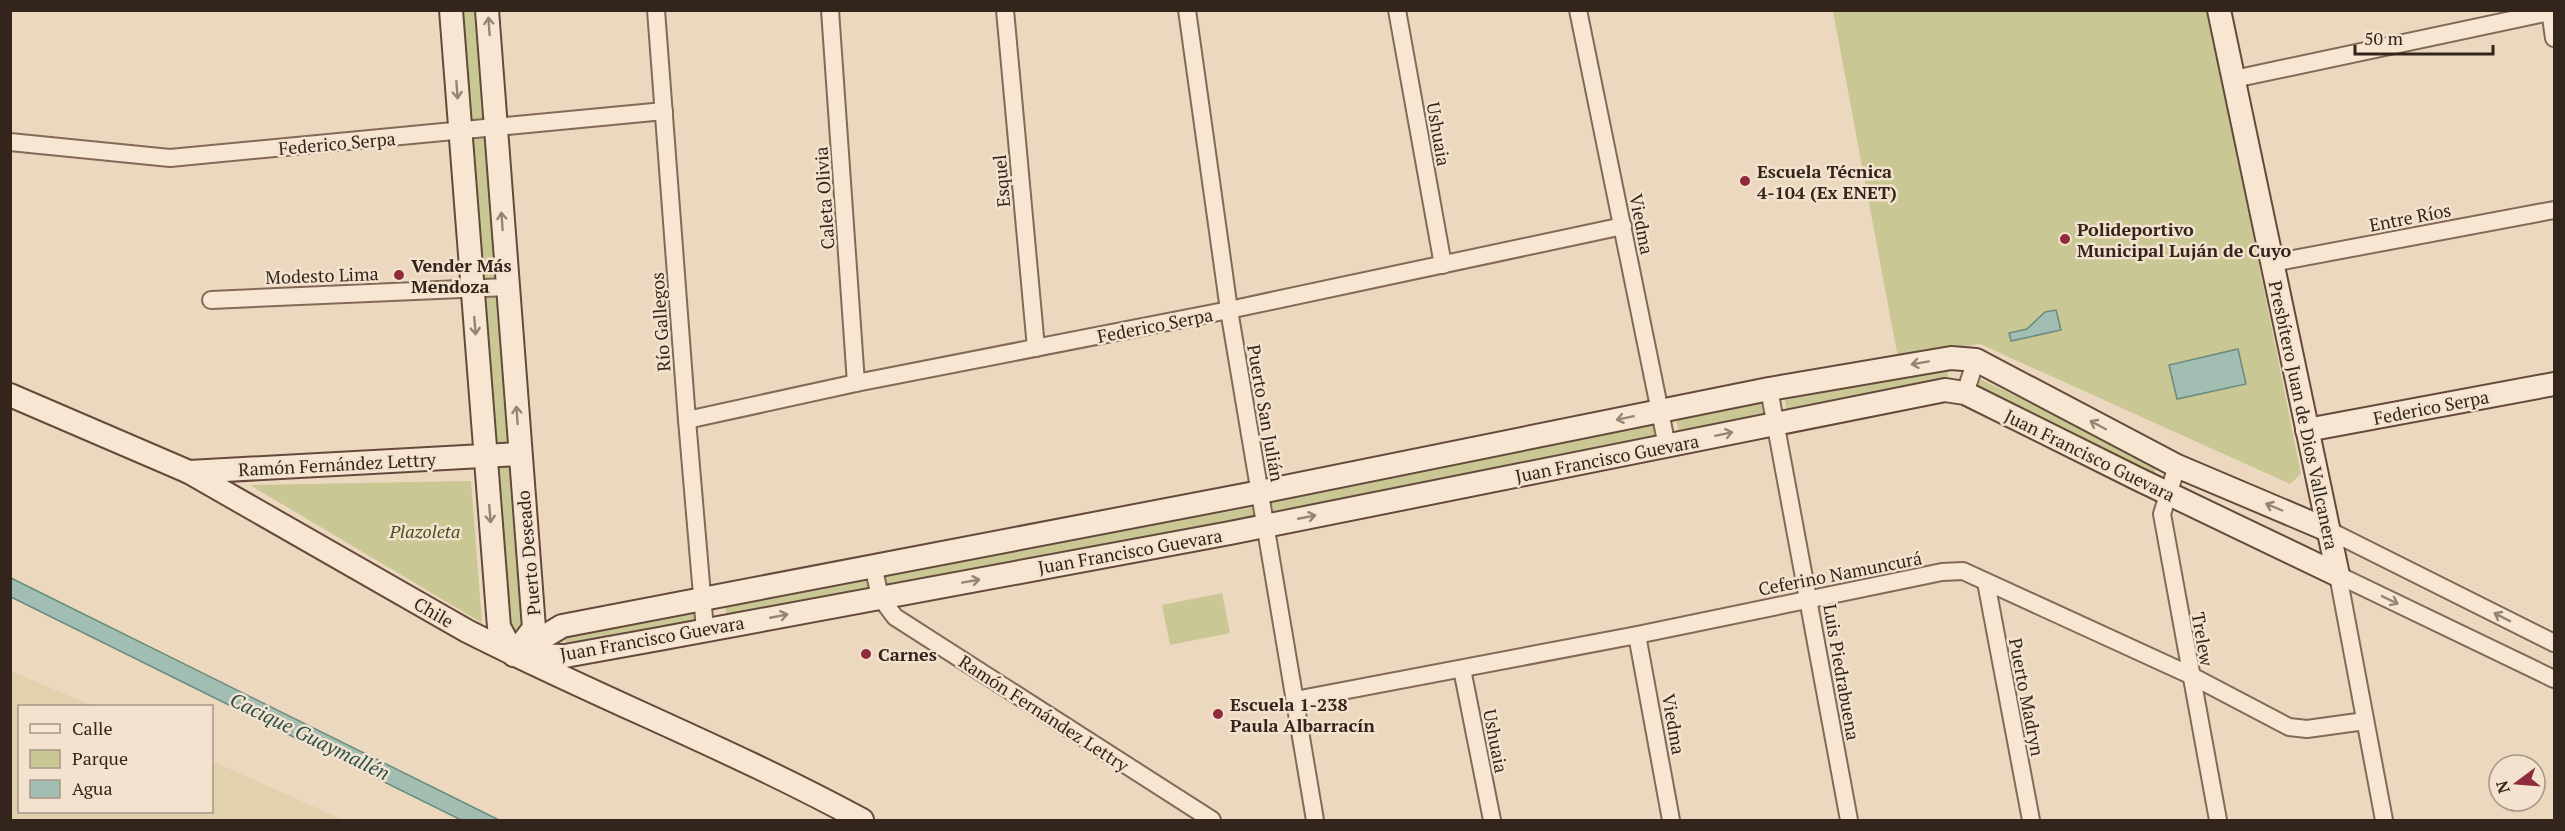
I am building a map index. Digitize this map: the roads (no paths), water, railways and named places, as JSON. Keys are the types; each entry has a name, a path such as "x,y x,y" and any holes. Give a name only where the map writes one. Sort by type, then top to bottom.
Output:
{"street":[{"name":"Puerto Deseado","path":"451,10 499,627 514,655 534,628 488,10"},
{"name":"Río Gallegos","path":"657,10 705,630"},
{"name":"Caleta Olivia","path":"830,10 856,383"},
{"name":"Esquel","path":"1005,10 1036,348"},
{"name":"Puerto San Julián","path":"1187,10 1229,310 1315,820"},
{"name":"Ushuaia","path":"1397,10 1443,265"},
{"name":"Viedma","path":"1578,10 1667,446"},
{"name":"Presbítero Juan de Dios Vallcanera","path":"2219,10 2338,574 2384,820"},
{"path":"2234,79 2551,11 2554,38"},
{"name":"Federico Serpa","path":"10,142 170,158 664,111"},
{"name":"Entre Ríos","path":"2272,263 2554,210"},
{"name":"Federico Serpa","path":"687,420 856,383 1229,310 1623,226"},
{"name":"Modesto Lima","path":"211,300 507,287"},
{"name":"Juan Francisco Guevara","path":"514,655 562,626 1260,492 1659,410 1951,358 1976,360 2177,466 2328,530 2554,644"},
{"path":"1965,393 1976,360"},
{"name":"Federico Serpa","path":"2307,430 2554,384"},
{"name":"Luis Piedrabuena","path":"1769,389 1777,422 1849,820"},
{"name":"Juan Francisco Guevara","path":"514,655 565,656 1265,525 1945,390 1965,393 2554,680"},
{"name":"Chile","path":"10,395 189,472 467,632 693,735 862,820"},
{"name":"Ramón Fernández Lettry","path":"189,472 520,454"},
{"name":"Trelew","path":"2177,466 2162,514 2218,820"},
{"name":"Ramón Fernández Lettry","path":"873,566 880,597 895,617 1212,820"},
{"name":"Ceferino Namuncurá","path":"1295,700 1462,669 1942,572 1963,571 2190,675 2289,727 2307,729 2365,721"},
{"name":"Puerto Madryn","path":"1986,582 2031,820"},
{"name":"Viedma","path":"1637,634 1671,820"},
{"name":"Ushuaia","path":"1462,669 1492,820"}],"water":[{"path":"2056,310 2061,330 2011,341 2009,333 2027,329 2045,312"},
{"path":"2238,349 2246,384 2177,399 2169,365"},
{"name":"Cacique Guaymallén","path":"11,578 499,820 461,820 11,597"}],"place":[{"name":"Escuela Técnica 4-104 (Ex ENET)","path":"1745,181"},
{"name":"Polideportivo Municipal Luján de Cuyo","path":"2065,239"},
{"name":"Vender Más Mendoza","path":"399,275"},
{"name":"Carnes","path":"866,654"},
{"name":"Escuela 1-238 Paula Albarracín","path":"1218,714"}],"park label":[{"name":"Plazoleta","path":"425,531"}]}
